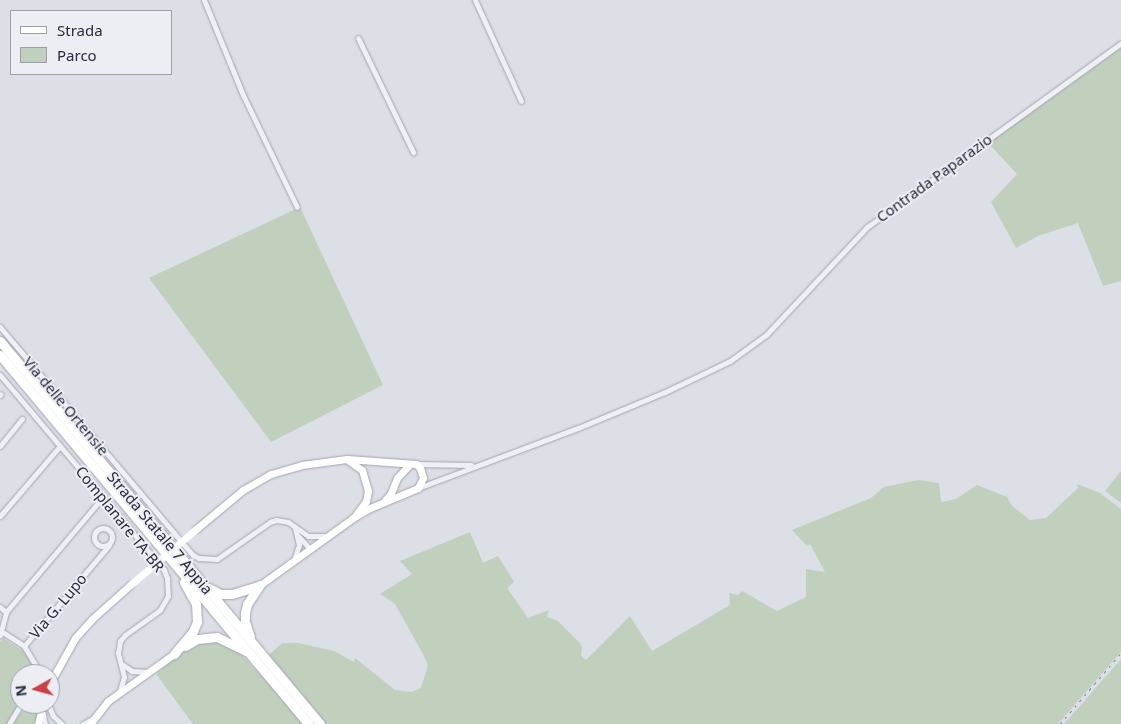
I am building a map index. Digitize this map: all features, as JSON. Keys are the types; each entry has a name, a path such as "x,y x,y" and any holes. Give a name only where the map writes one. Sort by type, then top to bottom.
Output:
{"highway":[{"name":"Strada Statale 7 Appia","path":"0,341 320,724"},
{"name":"Strada Statale 7 Appia","path":"0,355 309,724"},
{"path":"172,561 192,594 197,612 197,622 193,631 174,654"},
{"path":"189,568 211,590 220,594 245,592 260,585"},
{"path":"260,585 247,604 245,622 251,639 269,665"},
{"path":"174,654 197,639 217,637 228,640 251,654"}],"street":[{"path":"204,0 243,95 297,206"},
{"path":"475,0 521,101"},
{"path":"358,38 413,152"},
{"name":"Contrada Paparazio","path":"476,464 578,428 666,392 730,361 766,334 867,227 1121,43"},
{"name":"Via delle Ortensie","path":"0,327 193,555 199,558 217,559 270,522 282,520 295,527 300,534"},
{"name":"Complanare TA-BR","path":"0,375 164,570 168,586 168,596 160,610 124,635 120,641 118,653 122,665 127,671"},
{"path":"0,446 22,420"},
{"path":"0,516 60,446"},
{"path":"60,665 75,638 92,619 243,490 271,474 323,461 347,459 441,466 476,464"},
{"path":"347,459 362,470 368,491 366,501 353,518"},
{"path":"413,464 422,478 418,488"},
{"path":"383,502 391,494 397,478 413,464"},
{"path":"260,585 353,518 383,502 476,464"},
{"path":"1,633 6,612 103,497"},
{"path":"300,534 328,536"},
{"path":"300,534 310,549"},
{"path":"293,562 299,545 300,534"},
{"name":"Via G. Lupo","path":"1,633 24,646 109,545"},
{"path":"0,606 6,612"},
{"path":"24,646 35,664"},
{"path":"90,724 108,701 174,654"},
{"path":"127,671 149,672"},
{"path":"127,671 134,683"},
{"path":"118,694 127,671"},
{"path":"51,714 62,724"},
{"path":"83,724 95,718"}],"green space":[{"path":"1121,47 1121,281 1103,286 1078,223 1038,236 1016,248 991,202 1017,174 988,143"},
{"path":"300,207 383,385 271,442 149,278"},
{"path":"1121,471 1121,503 1105,491"},
{"path":"918,480 939,483 941,502 956,499 977,485 1007,497 1012,506 1030,520 1046,518 1078,488 1077,484 1100,493 1121,509 1121,652 1058,724 325,724 267,657 282,643 298,643 334,651 354,662 355,658 395,690 411,692 421,688 428,665 395,604 380,594 412,574 400,561 470,532 483,563 498,556 514,582 507,588 528,618 549,610 547,617 558,621 579,642 582,647 581,656 586,660 630,616 652,651 730,605 729,593 738,595 742,591 777,611 806,597 806,569 825,572 810,544 807,546 792,530 871,498 884,487"},
{"path":"3,638 31,656 33,664 10,664 10,714 14,714 9,724 0,724 0,642"},
{"path":"215,639 234,646 305,724 193,724 156,674 192,644"},
{"path":"1121,659 1121,724 1064,724"},
{"path":"20,714 38,714 36,724 13,724"}],"railway":[{"path":"1060,724 1121,653"}]}
